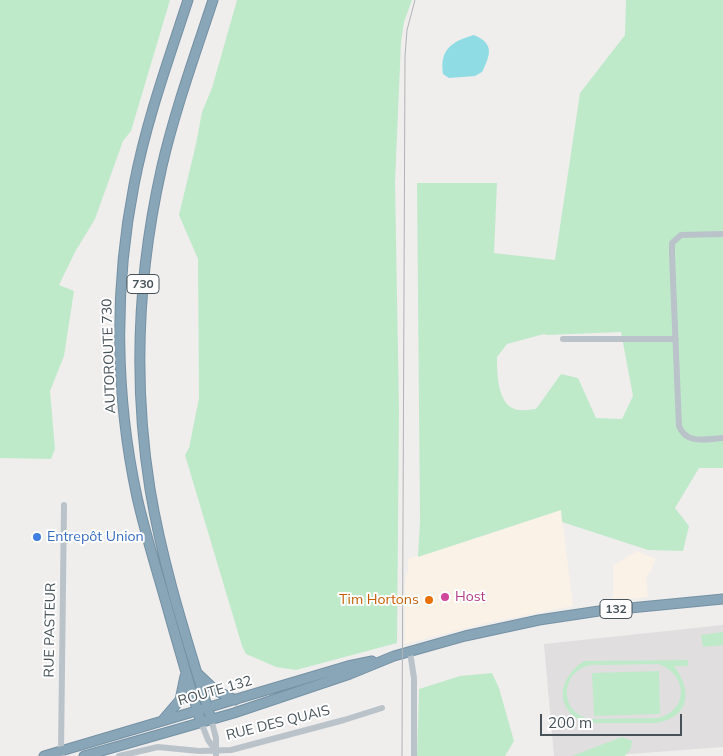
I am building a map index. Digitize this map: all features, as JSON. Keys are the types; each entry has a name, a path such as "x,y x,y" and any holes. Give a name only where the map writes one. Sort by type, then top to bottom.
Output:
{"highway":[{"name":"AUTOROUTE 730","path":"188,0 152,109 136,174 125,247 120,326 123,403 132,472 149,544 186,671 198,710 206,721"},
{"name":"730","path":"207,708 166,567 150,488 142,419 140,336 146,251 158,182 175,116 213,0"},
{"name":"ROUTE 132","path":"44,756 61,754 162,721 348,666 473,635 560,617 628,607 723,599"},
{"name":"ROUTE 132","path":"84,756 206,721 350,674 394,656"},
{"path":"162,721 180,700 186,671"},
{"path":"197,673 215,690 235,700"},
{"path":"206,721 207,708"}],"street":[{"path":"723,234 680,235 672,243 680,426 687,438 699,440 723,438"},
{"path":"563,339 676,339"},
{"name":"RUE PASTEUR","path":"61,754 64,505"},
{"path":"410,652 414,678 414,756"},
{"name":"RUE DES QUAIS","path":"119,756 158,747 216,753 382,708"},
{"path":"206,721 208,740 216,753"}],"shaded area":[{"path":"561,510 573,606 482,624 405,644 405,579 408,571 408,559"},
{"path":"637,551 656,559 646,577 648,597 613,601 613,566"},
{"path":"723,625 723,747 603,756 554,756 544,644"}],"green space":[{"path":"0,0 170,0 131,131 123,141 95,219 75,252 59,285 74,291 64,356 50,391 55,449 51,459 0,458"},
{"path":"237,0 412,0 404,22 401,42 395,183 399,409 397,643 296,670 276,667 246,654 185,455 189,448 199,398 198,259 179,215 202,112 212,88"},
{"path":"626,0 723,0 723,468 699,468 675,508 689,526 683,551 648,550 562,522 561,510 418,557 420,521 417,183 497,183 494,253 555,260 580,93 625,35","holes":["621,332 633,396 622,419 596,418 578,378 561,374 536,409 522,410 512,408 507,404 500,389 497,357 507,344 544,334"]},
{"path":"723,632 723,645 703,647 701,635"},
{"path":"688,660 688,666 674,666 684,684 685,701 682,708 677,715 657,723 585,723 568,710 564,702 563,693 564,684 569,676 584,661","holes":["658,664 675,675 679,683 681,691 680,700 676,707 668,714 658,718 591,719 576,713 569,704 567,689 570,679 577,671 587,666"]},
{"path":"659,671 660,714 594,716 592,673"},
{"path":"492,673 499,688 514,741 505,756 417,756 419,689 460,676"},
{"path":"622,737 632,741 631,748 625,756 572,756"}],"water":[{"path":"474,35 481,38 488,46 489,55 482,72 475,76 449,78 443,74 442,66 445,53 459,40"}],"railway":[{"path":"402,756 405,56 407,30 415,0"}],"place":[{"name":"Entrepôt Union","path":"37,537"},
{"name":"Host","path":"445,597"},
{"name":"Tim Hortons","path":"429,600"}]}
